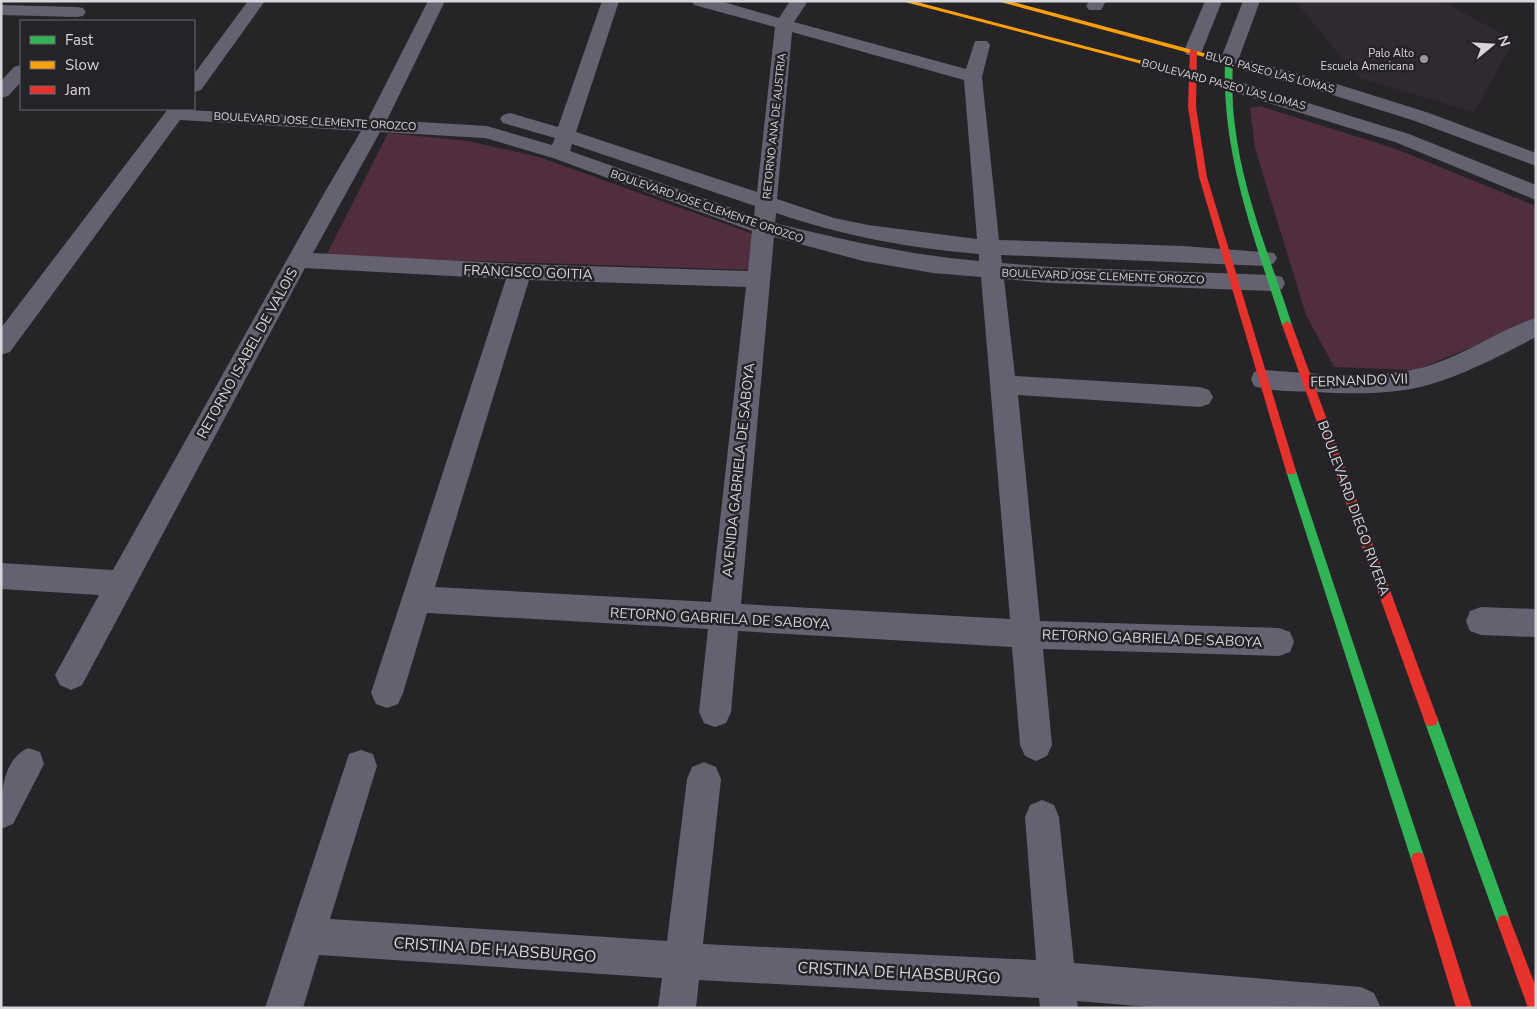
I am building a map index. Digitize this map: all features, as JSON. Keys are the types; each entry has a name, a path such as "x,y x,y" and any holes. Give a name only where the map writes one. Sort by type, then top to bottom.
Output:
{"street":[{"path":"195,85 257,1"},
{"name":"RETORNO ISABEL DE VALOIS","path":"71,675 378,116 437,1"},
{"path":"563,145 611,1"},
{"path":"700,1 973,76"},
{"name":"RETORNO ANA DE AUSTRIA","path":"765,215 784,25 791,11 800,1"},
{"name":"BOULEVARD PASEO LAS LOMAS","path":"904,1 1227,84 1402,138 1536,193"},
{"name":"BLVD. PASEO LAS LOMAS","path":"1000,1 1330,88 1422,117 1536,160"},
{"path":"1214,1 1193,51 1191,109 1195,146 1262,379 1302,507 1398,794 1464,1008"},
{"name":"BOULEVARD DIEGO RIVERA","path":"1252,1 1229,61 1227,84 1234,142 1266,258 1307,382 1536,1008"},
{"path":"1,10 78,12"},
{"path":"1,27 20,28"},
{"path":"981,45 973,76 990,260"},
{"path":"1,92 20,72"},
{"name":"BOULEVARD JOSE CLEMENTE OROZCO","path":"195,99 378,116 563,145 765,215 862,253 933,265 990,260 1226,256 1266,258"},
{"path":"1,346 176,111"},
{"name":"BOULEVARD JOSE CLEMENTE OROZCO","path":"176,111 378,116"},
{"name":"AVENIDA GABRIELA DE SABOYA","path":"715,712 765,215"},
{"name":"FRANCISCO GOITIA","path":"298,260 520,272 758,279"},
{"name":"BOULEVARD JOSE CLEMENTE OROZCO","path":"990,260 1233,281 1274,282"},
{"name":"RETORNO GABRIELA DE SABOYA","path":"990,260 1004,385 1024,634 1036,745"},
{"path":"387,693 520,272"},
{"name":"FERNANDO VII","path":"1262,379 1307,382 1373,382 1412,379 1440,371 1536,328"},
{"path":"1004,385 1200,397"},
{"path":"1,576 120,583"},
{"name":"RETORNO GABRIELA DE SABOYA","path":"416,599 1024,634 1279,642"},
{"path":"1480,621 1536,623"},
{"path":"1,812 28,764"},
{"path":"284,1008 361,766"},
{"path":"677,1008 704,779"},
{"path":"1042,817 1058,994"},
{"name":"CRISTINA DE HABSBURGO","path":"308,936 682,961 1058,994 1361,1006"}],"shaded area":[{"name":"Palo Alto Escuela Americana","path":"1295,1 1441,1 1514,40 1474,112 1359,78"},
{"path":"1260,106 1396,149 1536,206 1536,321 1416,370 1334,367 1306,315 1255,148 1250,108"},
{"path":"388,133 468,141 539,157 756,235 752,270 326,256"}],"traffic: fast":[{"path":"1211,56 1229,61 1228,94 1237,161 1287,325"},
{"path":"1142,62 1208,79"},
{"path":"1291,471 1418,859"},
{"path":"1431,720 1504,922"}],"traffic: slow":[{"path":"904,1 1142,62"},
{"path":"1000,1 1211,56"}],"traffic: jam":[{"path":"1193,51 1192,107 1203,177 1291,471"},
{"path":"1287,325 1431,720"},
{"path":"1418,859 1464,1008"},
{"path":"1504,922 1536,1008"}],"place":[{"name":"Palo Alto Escuela Americana","path":"1424,59"}]}
